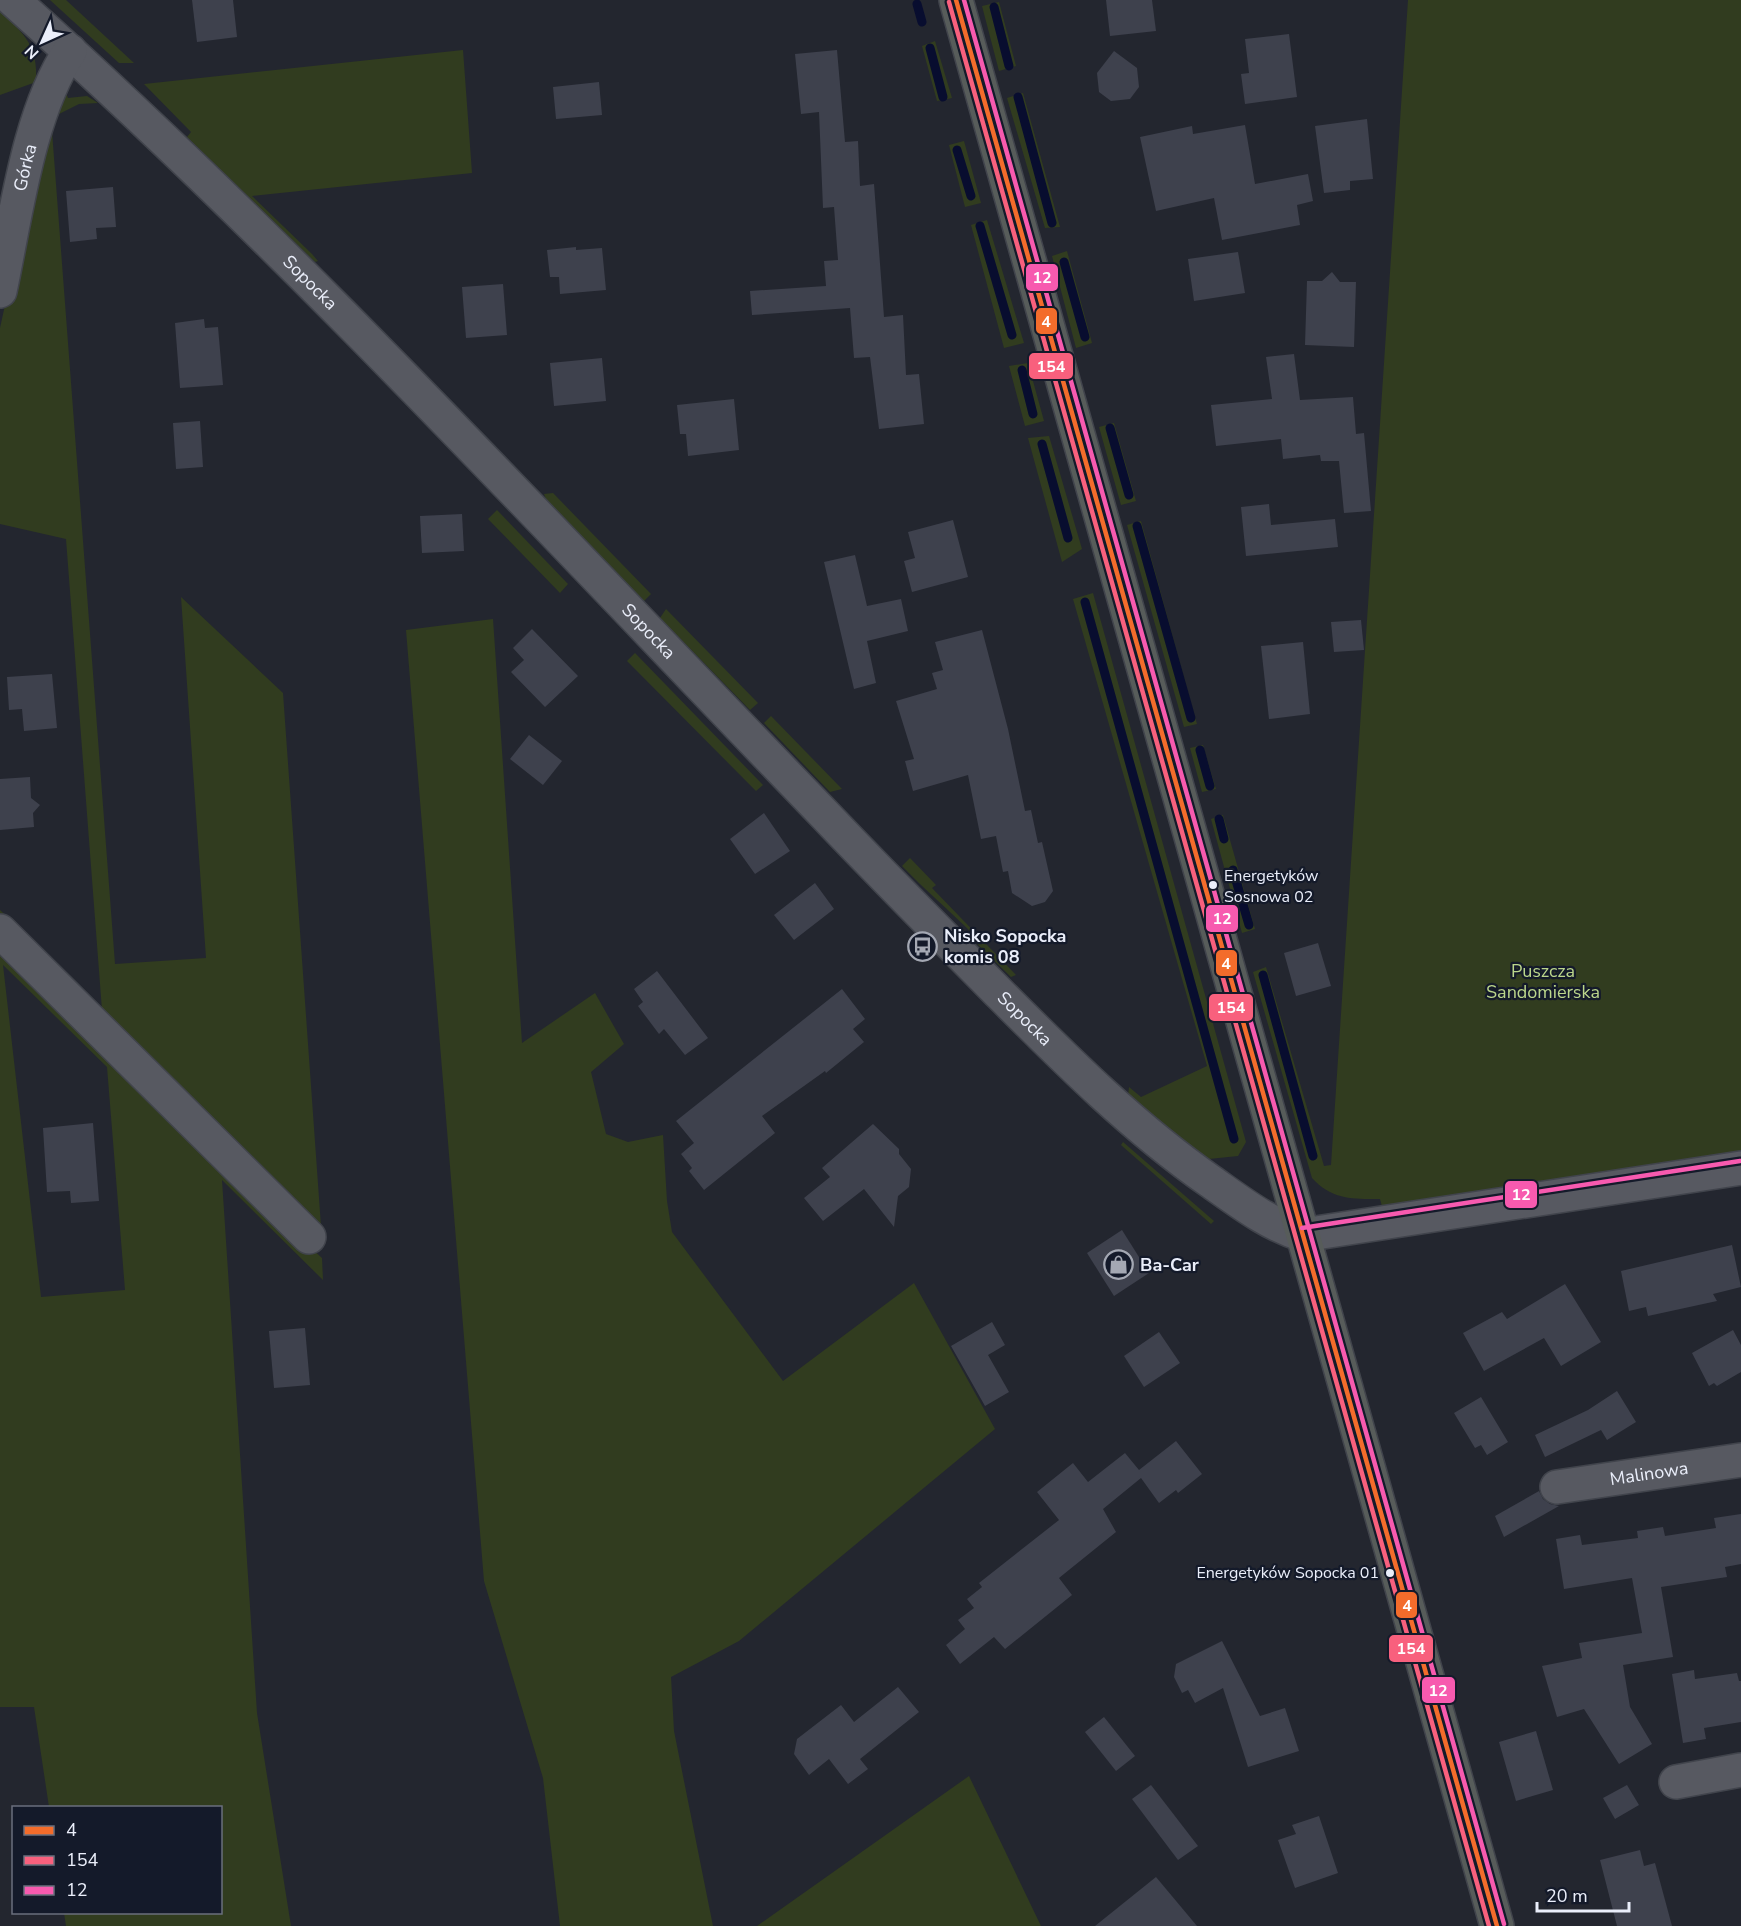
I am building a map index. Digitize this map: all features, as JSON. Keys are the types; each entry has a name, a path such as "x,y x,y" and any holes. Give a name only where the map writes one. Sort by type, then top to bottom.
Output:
{"main road":[{"path":"956,0 1497,1926"}],"street":[{"name":"Sopocka","path":"13,0 207,180 338,311 911,904 1047,1041 1129,1118 1175,1157 1277,1227 1303,1235"},
{"name":"Górka","path":"0,291 38,117 56,72 70,51"},
{"path":"0,931 309,1237"},
{"path":"1303,1235 1741,1168"},
{"name":"Malinowa","path":"1557,1487 1741,1460"},
{"path":"1676,1782 1741,1770"}],"green space":[{"path":"50,0 66,0 134,63 119,63"},
{"name":"Puszcza Sandomierska","path":"1408,0 1741,0 1741,1151 1383,1210 1380,1199 1343,1197 1327,1191 1312,1178 1253,972 1266,967 1324,1166 1331,1165"},
{"path":"999,2 1016,66 999,71 982,6"},
{"path":"0,11 28,42 35,59 36,82 0,95"},
{"path":"935,41 952,98 937,101 922,46"},
{"path":"463,50 472,173 252,196 312,254 318,261 315,262 187,137 191,132 144,84"},
{"path":"66,93 68,98 87,96 98,103 79,104 51,118 115,964 206,958 181,597 283,693 322,1240 0,920 0,910 102,1010 66,539 0,524 0,328 46,117"},
{"path":"1023,93 1060,227 1045,228 1007,98"},
{"path":"964,141 981,203 965,207 949,145"},
{"path":"987,220 1024,343 1004,348 971,225"},
{"path":"1067,251 1092,343 1076,348 1052,256"},
{"path":"1028,363 1044,421 1025,426 1009,366"},
{"path":"1114,423 1136,501 1121,505 1099,427"},
{"path":"1049,436 1082,549 1062,562 1028,438"},
{"path":"553,493 651,594 644,601 546,499 544,494"},
{"path":"497,510 568,584 560,593 488,519"},
{"path":"1141,521 1197,724 1184,727 1127,525"},
{"path":"1093,593 1246,1142 1238,1156 1209,1159 1193,1153 1128,1096 1129,1087 1141,1097 1207,1066 1073,599"},
{"path":"666,609 758,703 750,710 660,618"},
{"path":"493,619 522,1043 595,993 624,1044 591,1072 606,1134 628,1142 663,1135 667,1201 672,1232 783,1381 914,1283 995,1429 739,1641 671,1677 674,1731 713,1926 560,1926 543,1778 484,1581 406,630"},
{"path":"635,653 763,785 756,791 627,661"},
{"path":"771,716 842,789 830,792 764,723"},
{"path":"1203,745 1216,789 1202,792 1190,748"},
{"path":"1223,815 1255,929 1242,933 1211,819"},
{"path":"910,858 936,885 932,888 1016,975 1011,977 970,937 973,934 902,866"},
{"path":"0,945 221,1164 322,1258 323,1280 222,1180 257,1713 291,1926 66,1926 64,1914 222,1914 222,1806 49,1806 34,1707 0,1707","holes":["3,965 107,1067 125,1290 41,1297"]},
{"path":"1123,1142 1214,1221 1211,1224 1121,1145"},
{"path":"969,1776 1041,1926 757,1926"}],"building":[{"path":"192,0 233,0 237,37 197,42"},
{"path":"1106,0 1152,0 1156,31 1110,36"},
{"path":"1289,34 1297,97 1245,104 1241,74 1249,73 1245,39"},
{"path":"837,50 845,142 858,141 860,186 874,184 884,317 903,315 906,375 919,374 924,424 879,429 870,357 854,358 850,308 752,315 750,291 826,286 824,261 838,260 834,207 823,208 819,112 801,114 795,54"},
{"path":"1114,51 1137,68 1139,87 1130,99 1111,101 1099,92 1097,73"},
{"path":"599,82 602,115 556,119 553,87"},
{"path":"1367,119 1373,179 1350,181 1350,190 1324,193 1315,126"},
{"path":"1245,125 1255,184 1308,174 1313,201 1297,205 1300,225 1222,240 1214,198 1156,211 1140,137 1192,126 1193,134"},
{"path":"113,187 116,227 96,228 97,239 70,242 66,191"},
{"path":"576,247 576,250 602,248 606,290 560,294 559,277 550,277 547,250"},
{"path":"1238,252 1245,293 1194,301 1188,259"},
{"path":"1332,272 1340,282 1356,282 1354,347 1305,345 1307,281 1322,281"},
{"path":"503,284 507,335 466,338 462,287"},
{"path":"204,319 205,328 218,327 223,385 180,388 175,323"},
{"path":"1294,354 1300,400 1353,397 1356,434 1364,433 1371,511 1344,513 1339,461 1321,461 1320,455 1283,459 1281,439 1216,446 1211,405 1272,399 1266,357"},
{"path":"602,358 606,401 554,406 550,363"},
{"path":"734,399 739,450 688,456 686,434 680,434 677,405"},
{"path":"200,421 203,467 176,469 173,423"},
{"path":"1269,504 1271,525 1335,519 1338,547 1246,556 1241,507"},
{"path":"462,514 464,551 422,553 420,516"},
{"path":"953,520 968,577 912,592 904,561 915,558 908,532"},
{"path":"855,555 867,606 901,599 908,631 867,641 876,683 854,689 824,562"},
{"path":"1361,620 1364,650 1334,652 1331,622"},
{"path":"532,629 578,676 545,707 511,672 524,660 513,648"},
{"path":"982,630 1008,729 1025,811 1031,810 1038,843 1042,842 1053,891 1045,902 1032,906 1012,893 1008,871 1003,872 996,836 981,839 968,775 913,791 905,761 914,759 896,701 937,689 932,673 943,670 935,642"},
{"path":"1303,642 1310,714 1269,719 1261,646"},
{"path":"52,674 57,728 24,731 22,709 9,710 7,677"},
{"path":"529,735 562,761 543,785 510,759"},
{"path":"30,777 31,798 40,805 33,813 34,827 0,830 0,779"},
{"path":"764,813 790,851 755,874 730,839"},
{"path":"815,883 834,909 794,940 774,915"},
{"path":"1318,943 1331,986 1296,996 1284,953"},
{"path":"657,971 708,1038 685,1055 664,1029 659,1034 638,1006 643,1002 634,989"},
{"path":"842,989 865,1019 853,1029 864,1042 826,1073 825,1071 762,1116 775,1133 704,1190 689,1171 692,1168 681,1154 694,1143 676,1121"},
{"path":"93,1123 99,1201 71,1203 70,1191 47,1192 43,1128"},
{"path":"873,1124 899,1149 899,1154 911,1169 909,1187 898,1196 894,1227 864,1189 823,1221 804,1198 830,1177 822,1168"},
{"path":"1122,1230 1149,1273 1114,1296 1087,1253"},
{"path":"1732,1245 1741,1287 1713,1294 1717,1301 1648,1316 1646,1307 1629,1311 1621,1271"},
{"path":"1565,1284 1601,1342 1561,1366 1544,1338 1484,1371 1463,1333 1502,1312 1507,1319"},
{"path":"992,1322 1005,1345 988,1355 1009,1392 985,1406 951,1346"},
{"path":"305,1328 310,1385 274,1388 269,1331"},
{"path":"1733,1330 1741,1345 1741,1372 1717,1386 1714,1383 1709,1386 1692,1353"},
{"path":"1159,1332 1180,1363 1144,1387 1124,1356"},
{"path":"1617,1391 1636,1422 1607,1440 1601,1430 1545,1457 1535,1435 1588,1410"},
{"path":"1481,1397 1508,1442 1487,1455 1481,1445 1475,1448 1454,1413"},
{"path":"1176,1441 1202,1474 1178,1493 1176,1490 1159,1503 1141,1478 1103,1509 1116,1532 1059,1578 1072,1595 1005,1649 994,1637 960,1664 946,1645 965,1629 958,1620 974,1608 967,1599 982,1587 979,1583 1059,1520 1037,1492 1073,1463 1088,1482 1125,1453 1139,1470"},
{"path":"1539,1491 1543,1499 1559,1506 1504,1537 1495,1516"},
{"path":"1741,1514 1741,1564 1725,1567 1727,1577 1661,1587 1673,1657 1623,1665 1630,1707 1652,1744 1619,1764 1584,1709 1557,1717 1542,1666 1582,1658 1579,1643 1642,1633 1632,1578 1564,1589 1556,1539 1580,1535 1582,1545 1638,1538 1637,1531 1663,1527 1665,1536 1716,1528 1714,1518"},
{"path":"1222,1641 1260,1716 1285,1708 1299,1751 1248,1767 1223,1688 1195,1703 1188,1690 1182,1693 1174,1677 1176,1664"},
{"path":"1694,1670 1695,1679 1737,1673 1741,1681 1741,1722 1704,1728 1706,1739 1683,1743 1672,1674"},
{"path":"898,1687 919,1712 860,1759 868,1769 848,1784 829,1759 809,1775 794,1754 797,1739 841,1705 854,1722"},
{"path":"1104,1717 1135,1756 1116,1771 1085,1732"},
{"path":"1536,1731 1553,1790 1516,1801 1499,1742"},
{"path":"1151,1785 1198,1846 1178,1860 1132,1799"},
{"path":"1627,1785 1639,1805 1615,1819 1603,1798"},
{"path":"1319,1816 1338,1873 1295,1888 1278,1840 1296,1834 1292,1825"},
{"path":"1640,1850 1644,1866 1655,1863 1672,1926 1617,1926 1600,1860"},
{"path":"1156,1877 1197,1926 1095,1926"}],"waterway":[{"path":"917,4 922,22"},
{"path":"994,7 1009,66"},
{"path":"930,48 943,97"},
{"path":"1018,97 1052,223"},
{"path":"957,150 971,196"},
{"path":"980,226 1012,335"},
{"path":"1064,262 1085,337"},
{"path":"1022,370 1033,414"},
{"path":"1110,428 1129,495"},
{"path":"1042,444 1068,538"},
{"path":"1137,526 1191,718"},
{"path":"1085,602 1234,1139"},
{"path":"1200,750 1210,786"},
{"path":"1219,819 1224,839"},
{"path":"1233,870 1249,925"},
{"path":"1263,975 1313,1156"}],"transit line":[{"name":"4","path":"956,0 1497,1926"},
{"name":"12","path":"964,0 1504,1924"},
{"name":"154","path":"949,2 1489,1926"},
{"name":"12","path":"1302,1228 1740,1161"}],"place":[{"name":"Energetyków Sosnowa 02","path":"1213,885"},
{"name":"Nisko Sopocka komis 08","path":"923,946"},
{"name":"Ba-Car","path":"1119,1265"},
{"name":"Energetyków Sopocka 01","path":"1390,1573"}]}
